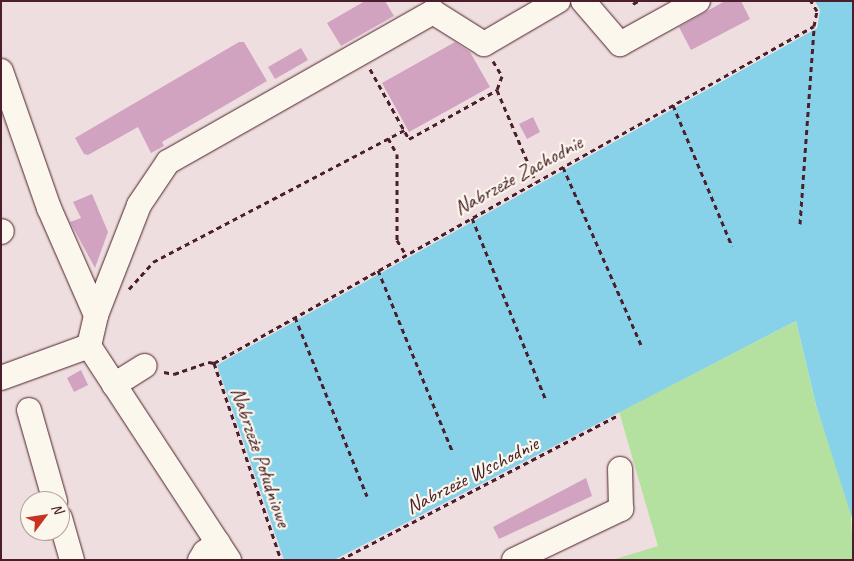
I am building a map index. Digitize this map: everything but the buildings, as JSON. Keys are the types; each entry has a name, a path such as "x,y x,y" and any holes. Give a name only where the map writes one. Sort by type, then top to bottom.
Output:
{"lane":[{"path":"224,552 89,346 96,315 139,205 168,162 360,52 417,10 433,12 484,44 558,1"},
{"path":"583,1 620,44 698,1"},
{"path":"1,71 49,208 96,315"},
{"path":"1,378 89,346"},
{"path":"114,385 145,366"},
{"path":"29,410 52,491"},
{"path":"514,560 621,509 620,469"},
{"path":"67,541 72,560"},
{"path":"200,560 205,552 224,552"}],"path":[{"path":"633,4 638,1"},
{"path":"800,224 814,26 817,11 811,1"},
{"name":"Nabrzeże Zachodnie","path":"145,366 174,374 209,362 214,363 814,26"},
{"path":"360,52 409,139 497,90 502,76 484,44"},
{"path":"497,90 536,182"},
{"path":"673,105 732,246"},
{"path":"124,294 153,262 404,130"},
{"path":"388,138 397,154 397,240 406,255"},
{"path":"563,166 641,345"},
{"path":"472,218 546,400"},
{"path":"378,270 452,450"},
{"path":"295,317 367,496"},
{"name":"Nabrzeże Południowe","path":"214,363 281,560"},
{"name":"Nabrzeże Wschodnie","path":"340,560 617,416"}],"shaded area":[{"path":"1,1 815,1 820,10 816,28 217,365 284,560 1,560"},
{"path":"619,412 659,547 612,560 334,560"}],"green space":[{"path":"796,321 816,405 851,510 853,560 612,560 658,546 619,412"}],"water":[{"path":"815,1 853,1 853,521 816,405 796,321 334,560 284,560 217,365 817,28 820,10"}]}
